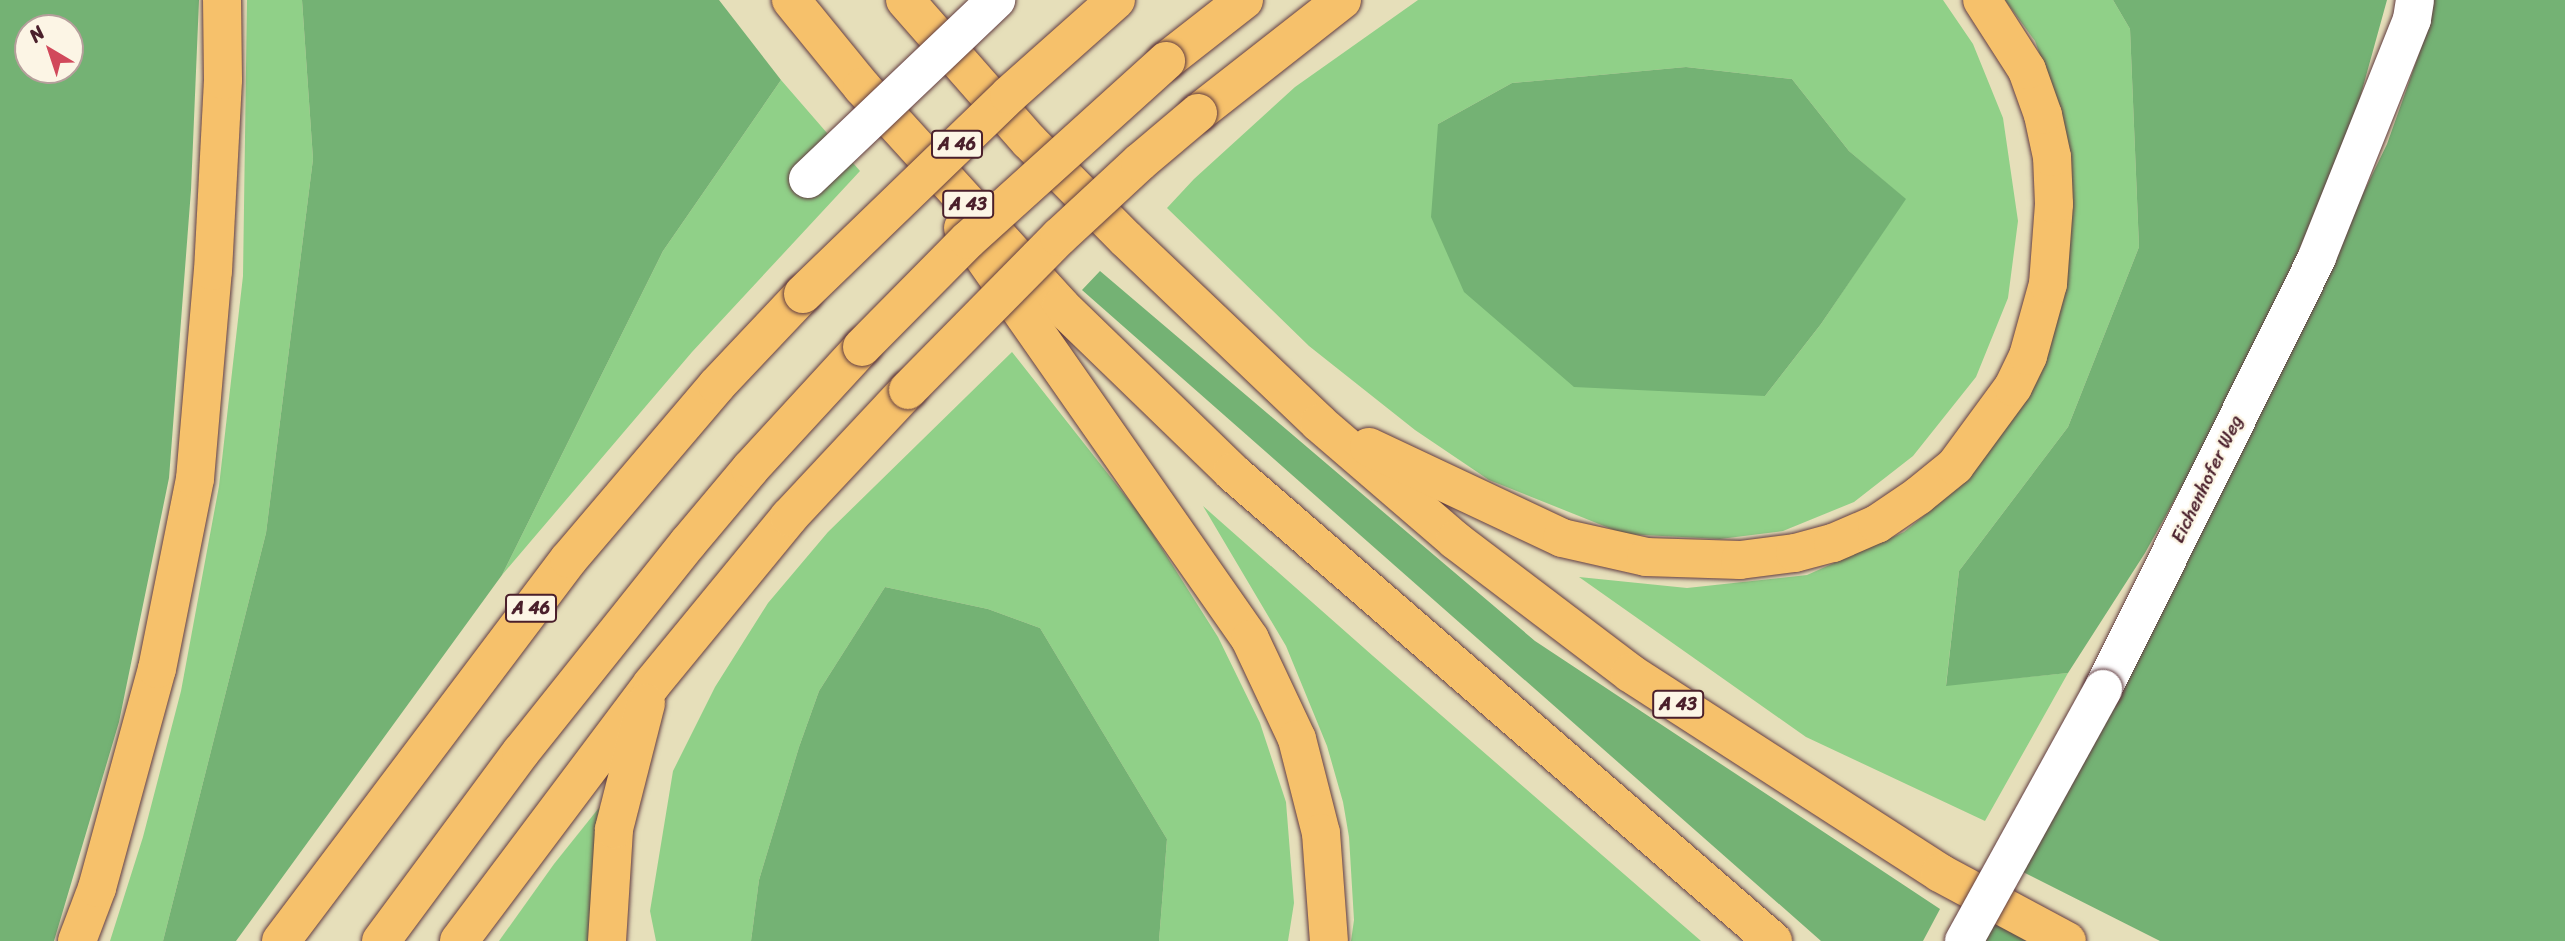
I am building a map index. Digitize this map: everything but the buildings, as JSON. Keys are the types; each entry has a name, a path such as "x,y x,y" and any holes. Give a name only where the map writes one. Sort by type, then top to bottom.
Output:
{"highway":[{"path":"76,941 97,888 157,669 195,479 223,94 222,0"},
{"name":"A 43","path":"791,0 875,102 1060,306 1232,472 1773,941"},
{"name":"A 43","path":"905,0 1029,141 1125,239 1319,423 1455,540 1630,673 1940,873 2067,941"},
{"name":"A 46","path":"281,941 569,559 716,385 803,294 1009,95 1116,0"},
{"path":"381,941 521,752 750,469 862,347 968,240 1166,61 1244,0"},
{"path":"459,941 652,684 789,517 908,390 1059,237 1140,162 1342,0"},
{"path":"1319,423 1532,526 1562,538 1633,554 1692,561 1740,560 1820,547 1877,524 1955,466 1985,429 2013,387 2028,356 2048,284 2054,204 2052,157 2043,115 2027,70 1982,0"},
{"path":"875,102 1250,639 1297,739 1321,833 1329,941"},
{"path":"607,941 614,829 652,684"}],"street":[{"path":"808,178 996,0"},
{"name":"Eichenhofer Weg","path":"1964,941 2104,688 2317,257 2412,19 2415,0"}],"green space":[{"path":"0,0 199,0 191,190 169,478 119,722 54,941 0,941"},
{"path":"247,0 302,0 313,159 266,533 163,941 110,941 143,837 181,691 219,486 243,276"},
{"path":"302,0 719,0 781,80 663,251 502,575 236,941 163,941 266,533 313,159"},
{"path":"1418,0 1943,0 1973,44 2003,118 2018,221 2008,298 1976,377 1913,456 1854,502 1783,531 1720,539 1624,534 1489,480 1415,430 1309,346 1167,208 1194,179 1295,87","holes":["1686,67 1792,79 1849,151 1905,199 1821,324 1765,396 1438,124 1512,83"]},
{"path":"2005,0 2113,0 2130,29 2139,247 2068,427 1959,571 1946,685 2068,673 1985,821 1806,737 1579,577 1687,588 1807,575 1904,532 1968,480 2017,412 2062,117 2035,41"},
{"path":"2113,0 2387,0 2353,123 2299,250 2227,406 2145,553 2068,673 1946,686 1959,571 2068,427 2139,247 2130,29"},
{"path":"2432,0 2565,0 2565,941 2160,941 2021,871 2192,548 2387,144 2430,23"},
{"path":"1686,67 1792,79 1849,151 1906,199 1821,324 1765,396 1574,387 1464,292 1431,217 1438,124 1512,83"},
{"path":"781,80 860,171 692,352 502,575 663,251"},
{"path":"1100,271 1535,641 1940,909 1923,941 1821,941 1082,290"},
{"path":"1012,352 1142,517 1218,637 1260,723 1286,802 1294,903 1288,941 1159,941 1167,839 1040,628 988,609 885,587 819,691 799,747 759,880 751,941 656,941 650,911 673,771 715,687 768,603 828,532"},
{"path":"1203,506 1701,941 1351,941 1354,920 1349,837 1343,802 1327,746 1286,646"},
{"path":"885,587 988,609 1040,628 1167,839 1159,941 751,941 759,880 799,747 819,691"},
{"path":"602,804 598,941 499,941 554,864"},
{"path":"1994,922 2029,941 1984,941"}]}
